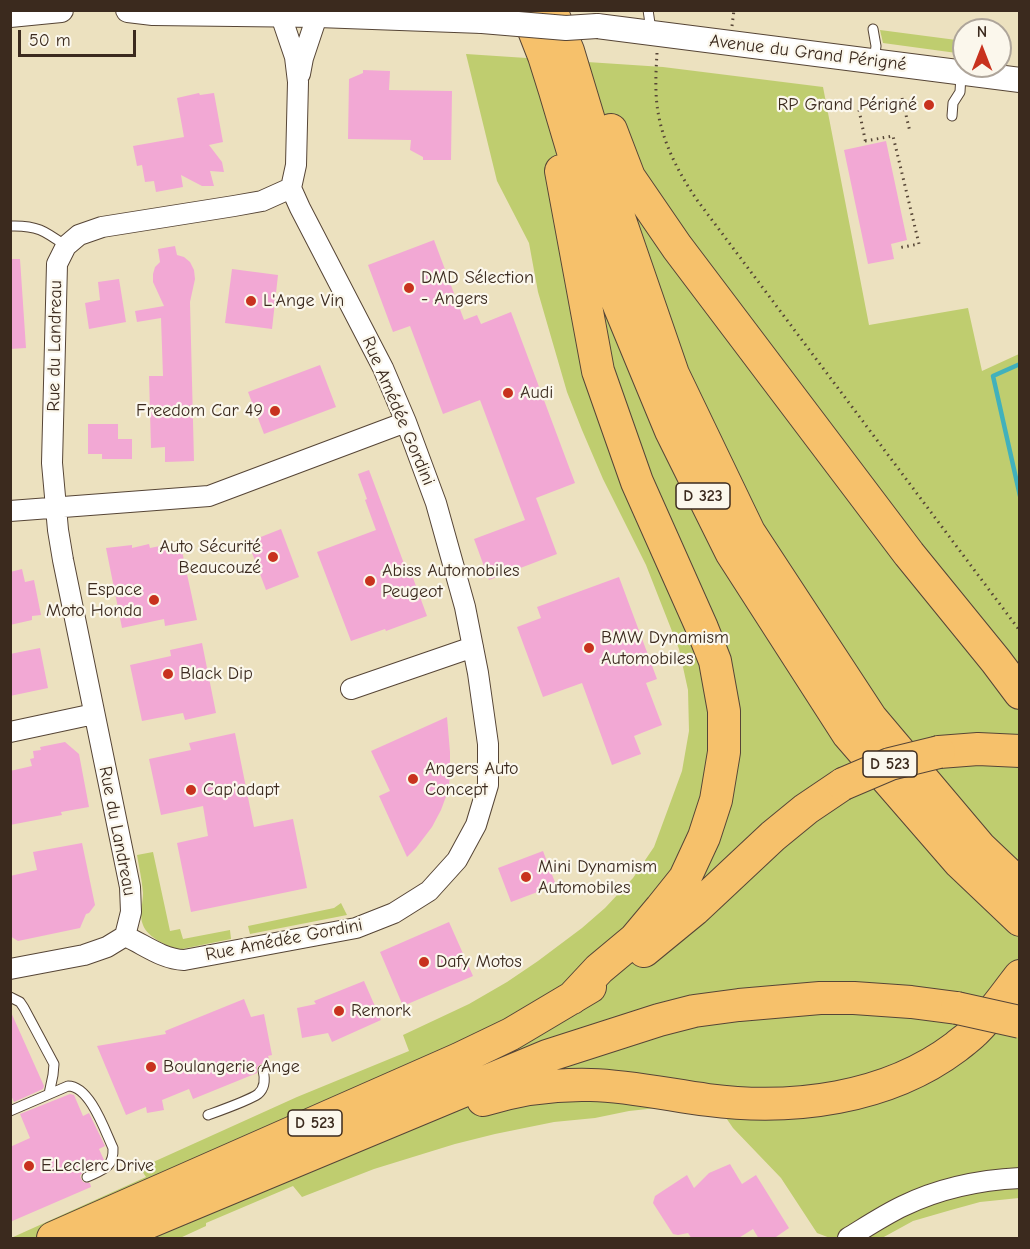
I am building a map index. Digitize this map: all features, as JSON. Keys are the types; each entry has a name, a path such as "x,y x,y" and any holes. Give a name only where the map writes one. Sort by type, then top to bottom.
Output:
{"highway":[{"name":"D 323","path":"526,10 556,54"},
{"name":"D 323","path":"550,10 556,54 618,303 671,430 731,552 848,734 960,863 1017,900"},
{"path":"572,998 599,969 635,939 685,878 704,837 716,800 724,752 724,711 715,662 637,482 598,371 553,131 540,86 556,54 589,73 630,177 677,247 909,554 1020,693"},
{"name":"D 523","path":"53,1239 511,1034 633,960 694,910 772,836 806,808 843,784 890,764 939,752 967,749 1010,750"},
{"path":"421,1109 452,1109 505,1093 540,1087 591,1085 712,1100 780,1104 853,1094 902,1078 941,1058 973,1033 1020,976"},
{"name":"D 523","path":"111,1239 547,1056 629,1029 694,1011 820,998 854,998 957,1008 1020,1022"}],"street":[{"path":"10,15 61,10"},
{"name":"Avenue du Grand Périgné","path":"129,10 153,13 319,13 482,21 566,28 605,27 652,31 952,71"},
{"name":"Avenue du Grand Périgné","path":"521,10 564,16 605,27"},
{"path":"66,246 80,235 102,227 262,201 291,188 296,165 298,82 295,57 280,13"},
{"path":"298,82 303,58 319,13"},
{"name":"Rue Amédée Gordini","path":"126,936 160,955 184,960 356,928 394,913 429,891 457,860 476,825 488,785 488,744 473,647 465,607 436,503 383,368 291,188"},
{"name":"Rue du Landreau","path":"66,246 57,264 52,463 62,553 130,887 131,912 126,936"},
{"path":"10,511 209,496 406,422"},
{"path":"351,689 473,647"},
{"path":"10,732 94,714"},
{"path":"10,969 84,955 107,947 126,936"},
{"path":"848,1239 898,1208 942,1190 981,1181 1020,1178"}],"lane":[{"path":"873,29 876,46 874,61"},
{"path":"952,116 953,103 960,92 961,78"},
{"path":"10,226 25,226 43,230 66,246"},
{"path":"10,997 20,1002 52,1058 54,1069 49,1094"},
{"path":"208,1115 257,1095 264,1084 263,1071"},
{"path":"10,1111 68,1086 77,1088 85,1094 113,1148 112,1159 106,1168 87,1177"}],"path":[{"path":"732,27 734,10"},
{"path":"652,31 659,119 671,155 686,183 1020,631"},
{"path":"902,98 910,132"},
{"path":"859,110 866,143 892,136 919,243 898,248"}],"green space":[{"path":"880,30 952,39 952,52 883,43"},
{"path":"466,54 663,67 823,87 869,325 968,308 982,371 1019,354 1019,1198 980,1202 913,1221 882,1238 830,1238 817,1233 781,1178 733,1128 720,1109 666,1107 554,1122 495,1134 374,1169 302,1197 293,1186 206,1223 206,1226 180,1238 11,1238 146,1177 140,1168 297,1097 409,1051 403,1035 469,1004 507,982 582,928 605,908 633,878 654,847 682,771 689,731 688,690 679,649 646,565 603,479 567,392 538,292 529,243 497,181"},
{"path":"153,852 170,931 180,929 183,939 230,930 231,939 182,949 165,945 149,934 142,921 143,893 137,855"},
{"path":"341,903 347,915 250,934 248,926 334,908"}],"building":[{"path":"363,70 390,71 389,90 452,91 451,160 423,160 423,157 410,150 411,140 348,139 349,79 363,73"},
{"path":"199,93 200,95 214,93 223,142 209,145 222,162 224,172 210,171 214,186 202,186 181,175 183,187 156,192 154,181 145,182 142,165 137,166 133,146 184,137 177,98"},
{"path":"886,141 907,240 891,244 894,259 868,264 844,150"},
{"path":"434,240 464,320 477,315 481,324 511,312 575,483 536,498 557,554 489,580 474,539 525,520 480,400 443,414 410,326 393,332 368,265"},
{"path":"175,246 177,255 190,262 195,279 190,302 194,461 165,462 165,447 151,448 149,376 163,376 161,318 137,322 135,311 164,306 153,282 153,274 160,262 158,249"},
{"path":"10,259 20,259 26,348 10,349"},
{"path":"232,269 278,275 272,329 225,323"},
{"path":"119,279 126,322 89,329 85,303 100,300 98,282"},
{"path":"320,365 336,407 264,434 248,392"},
{"path":"88,424 118,424 118,439 132,439 132,459 102,459 102,454 88,454"},
{"path":"369,470 406,569 409,567 427,616 351,641 317,552 376,530 358,474"},
{"path":"281,529 299,577 266,590 248,542"},
{"path":"180,542 197,620 165,626 164,619 122,628 106,548 132,545 132,548 149,544 150,548"},
{"path":"22,569 25,582 34,580 41,615 32,616 32,620 10,625 10,572"},
{"path":"619,577 657,679 646,683 662,725 634,736 641,754 612,765 582,683 543,697 517,627 541,618 537,607"},
{"path":"202,643 216,713 185,720 183,713 142,721 130,665 171,656 170,650"},
{"path":"40,648 48,688 10,696 10,654"},
{"path":"447,717 450,752 448,791 432,827 407,857 379,796 390,791 371,751"},
{"path":"235,733 254,827 293,819 307,888 191,912 177,843 208,836 203,806 161,815 149,759 191,750 189,743"},
{"path":"65,742 79,754 89,807 61,812 62,815 10,825 10,771 32,766 30,759 34,758 33,751 41,750 40,747"},
{"path":"82,843 95,905 86,914 80,928 18,941 10,936 10,876 37,870 33,852"},
{"path":"543,851 556,885 511,902 498,868"},
{"path":"449,922 473,976 403,1006 380,952"},
{"path":"364,981 381,1020 332,1042 328,1033 302,1038 297,1008 316,1004 314,1001"},
{"path":"244,999 251,1017 264,1014 272,1055 268,1056 272,1067 261,1064 257,1067 257,1073 193,1099 189,1089 162,1100 164,1110 147,1113 146,1107 126,1115 97,1046 166,1034 165,1031"},
{"path":"10,1010 44,1086 43,1089 14,1102 10,1093"},
{"path":"70,1094 74,1095 83,1116 89,1113 105,1146 99,1149 104,1160 84,1171 80,1176 83,1182 90,1183 91,1187 10,1222 10,1147 30,1138 20,1114"},
{"path":"730,1164 742,1184 756,1175 789,1228 773,1239 759,1239 753,1229 737,1239 692,1239 688,1233 673,1234 653,1203 655,1196 687,1175 694,1188 709,1173"}],"waterway":[{"path":"1020,364 993,376 1020,496"}],"place":[{"name":"RP Grand Périgné","path":"929,105"},
{"name":"DMD Sélection - Angers","path":"409,288"},
{"name":"L'Ange Vin","path":"251,301"},
{"name":"Audi","path":"508,393"},
{"name":"Freedom Car 49","path":"275,411"},
{"name":"Auto Sécurité Beaucouzé","path":"273,557"},
{"name":"Abiss Automobiles Peugeot","path":"370,581"},
{"name":"Espace Moto Honda","path":"154,600"},
{"name":"BMW Dynamism Automobiles","path":"589,648"},
{"name":"Black Dip","path":"168,674"},
{"name":"Angers Auto Concept","path":"413,779"},
{"name":"Cap'adapt","path":"191,790"},
{"name":"Mini Dynamism Automobiles","path":"526,877"},
{"name":"Dafy Motos","path":"424,962"},
{"name":"Remork","path":"339,1011"},
{"name":"Boulangerie Ange","path":"151,1067"},
{"name":"E.Leclerc Drive","path":"29,1166"}]}
